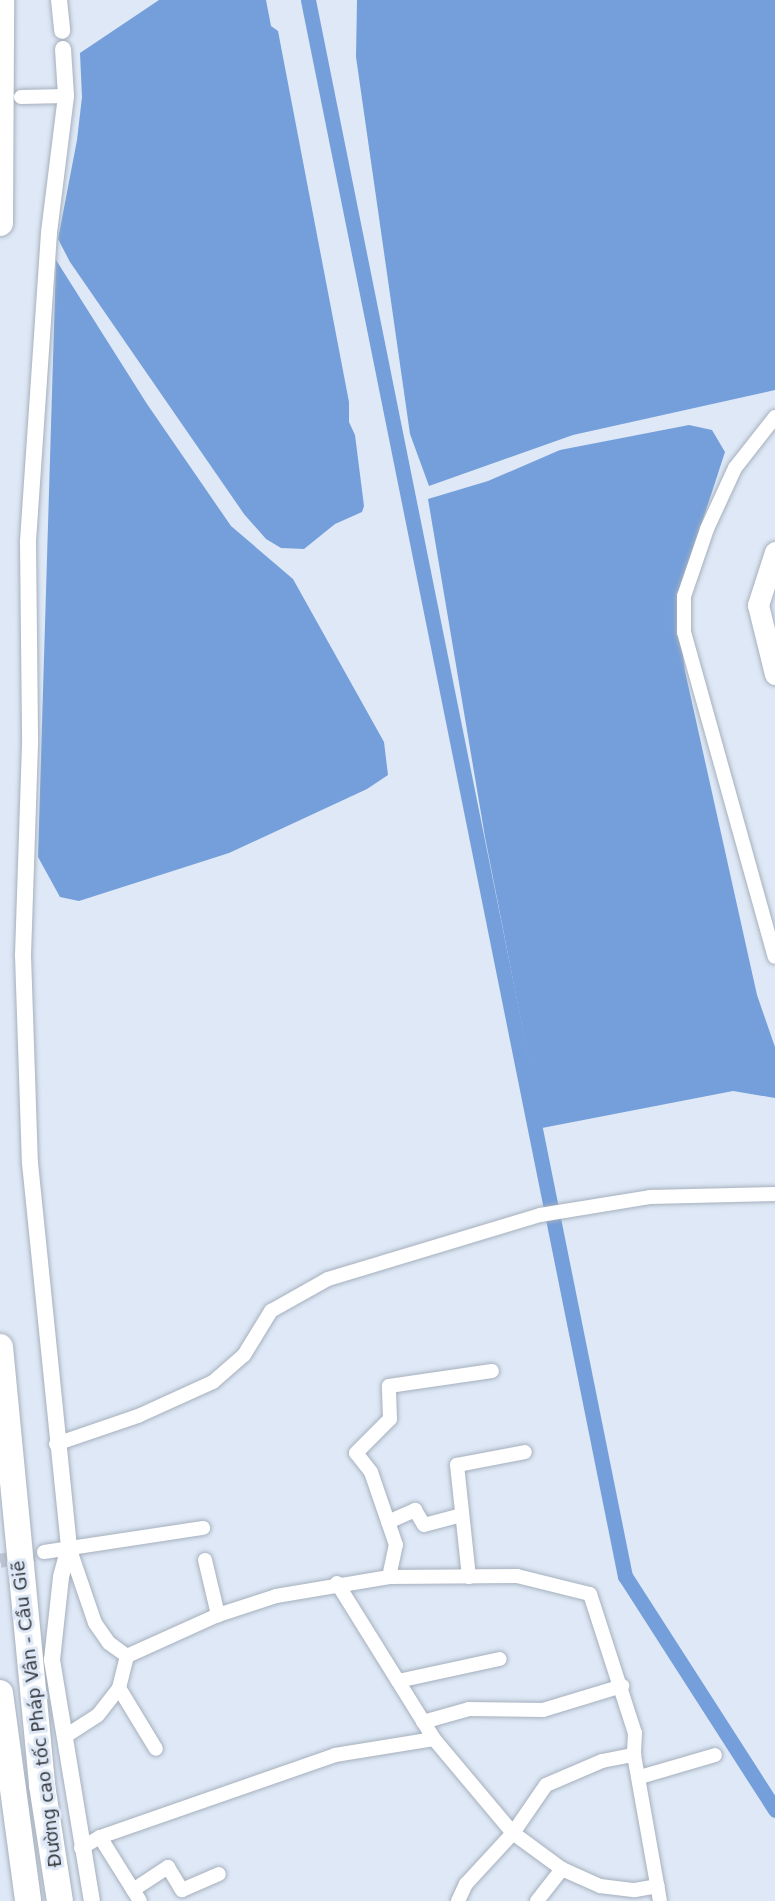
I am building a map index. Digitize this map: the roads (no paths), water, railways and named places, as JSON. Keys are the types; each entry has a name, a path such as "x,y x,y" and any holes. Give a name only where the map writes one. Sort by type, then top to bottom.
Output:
{"highway":[{"path":"0,223 1,0"},
{"name":"Đường cao tốc Pháp Vân - Cầu Giẽ","path":"0,1347 40,1762 60,1901"},
{"name":"Đường cao tốc Pháp Vân - Cầu Giẽ","path":"0,1693 28,1901"}],"main road":[{"path":"775,552 758,605 775,674"}],"street":[{"path":"59,0 66,96 49,233 28,542 30,744 23,955 30,1163 56,1444 69,1547 95,1623 110,1643 127,1656"},
{"path":"21,97 66,96"},
{"path":"775,417 735,468 707,529 684,596 684,632 775,957"},
{"path":"56,1444 138,1416 213,1382 244,1356 271,1311 328,1278 540,1215 650,1197 775,1194"},
{"path":"389,1577 396,1545 370,1472 356,1453 390,1419 389,1386 492,1371"},
{"path":"469,1577 457,1465 525,1452"},
{"path":"388,1522 415,1510 424,1525 462,1515"},
{"path":"44,1552 203,1528"},
{"path":"69,1547 61,1577 52,1660 81,1848 92,1901"},
{"path":"205,1560 218,1615"},
{"path":"127,1656 218,1615 276,1596 337,1583 389,1577 517,1576 590,1594 635,1733 634,1755 640,1777 660,1901"},
{"path":"337,1583 434,1739 513,1833 562,1869 600,1886 635,1890 658,1886"},
{"path":"64,1737 98,1715 119,1688 127,1656"},
{"path":"398,1681 500,1659"},
{"path":"423,1722 469,1709 543,1710 621,1686"},
{"path":"119,1688 156,1749"},
{"path":"81,1848 100,1837 335,1755 434,1739"},
{"path":"458,1901 466,1884 513,1833 546,1785 602,1761 634,1755"},
{"path":"640,1777 715,1755"},
{"path":"100,1837 136,1895 168,1867 182,1890 219,1874"},
{"path":"537,1901 562,1869"}],"water":[{"path":"159,0 266,0 271,26 278,31 349,402 349,422 355,435 364,506 362,512 335,524 304,549 281,548 266,539 244,514 70,262 58,239 77,140 82,97 80,53"},
{"path":"357,0 775,0 775,390 573,435 429,486 410,434 356,57"},
{"path":"56,260 147,404 231,526 293,579 384,742 388,775 367,789 229,853 79,901 60,897 38,857"},
{"path":"689,425 712,430 725,452 680,590 679,623 685,671 757,995 775,1047 775,1098 733,1091 542,1128 485,837 428,499 488,481 560,450"}],"waterway":[{"path":"308,0 625,1576 775,1810"}],"tunnel":[{"path":"0,1561 44,1552"}]}
